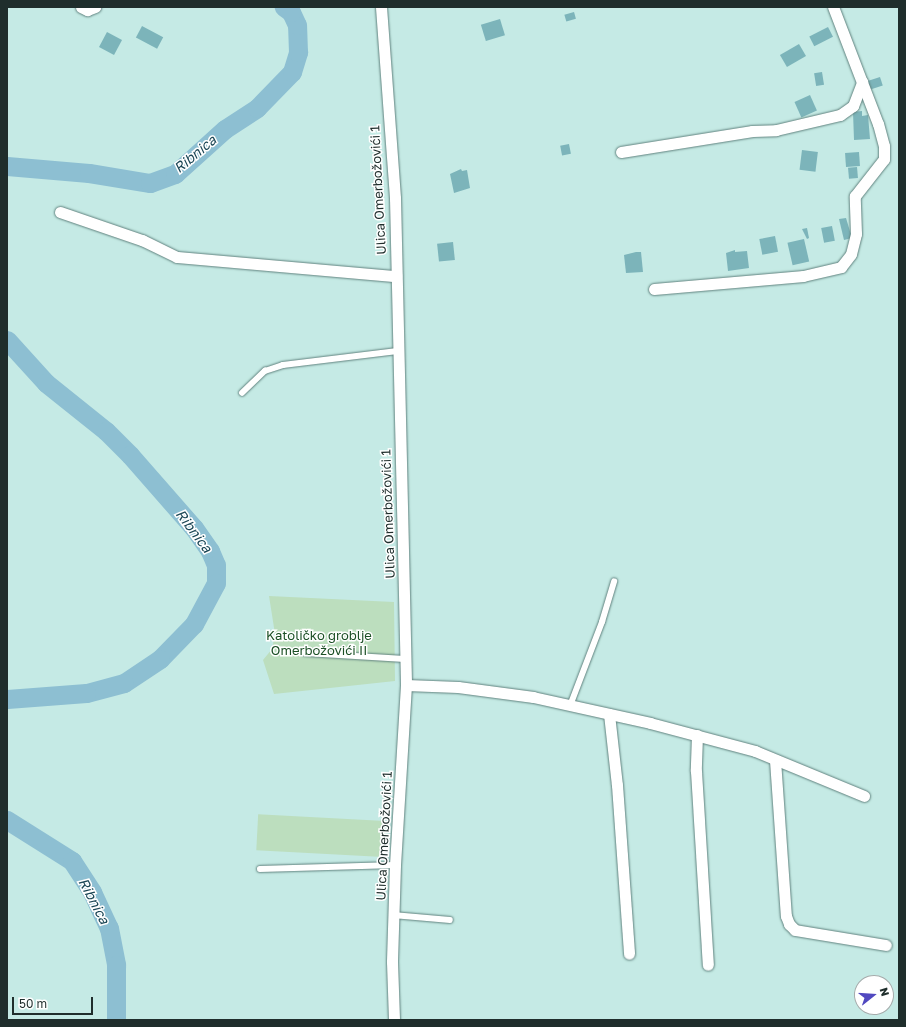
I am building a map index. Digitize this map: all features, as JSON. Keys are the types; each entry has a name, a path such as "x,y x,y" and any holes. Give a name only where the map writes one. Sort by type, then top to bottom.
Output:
{"street":[{"path":"81,7 87,10 95,7"},
{"name":"Ulica Omerbožovići 1","path":"381,7 395,198 397,351 404,503 406,658 406,685 395,865 392,962 394,1020"},
{"path":"654,289 803,276 832,271 841,267 851,254 856,234 855,196 884,159 884,146 878,124 833,7"},
{"path":"621,152 752,131 776,130 840,115 853,106 862,82"},
{"path":"60,212 142,240 177,257 396,276"},
{"path":"406,685 458,687 533,698 697,735 775,760 864,796"},
{"path":"609,714 617,785 629,954"},
{"path":"697,735 697,800 708,965"},
{"path":"775,760 786,916 789,924 795,930 886,946"}],"lane":[{"path":"242,393 265,371 283,366 397,351"},
{"path":"570,706 602,622 614,582"},
{"path":"305,653 406,658"},
{"path":"260,870 395,865"},
{"path":"394,915 450,920"}],"green space":[{"name":"Katoličko groblje Omerbožovići II","path":"269,596 394,602 395,681 274,694 263,660 272,649 275,634"},
{"path":"258,814 385,821 383,857 256,850"}],"building":[{"path":"574,12 576,19 566,21 564,15"},
{"path":"500,19 505,35 486,41 481,25"},
{"path":"142,26 163,37 157,49 136,37"},
{"path":"828,27 833,37 814,46 809,37"},
{"path":"107,32 122,40 114,55 99,47"},
{"path":"799,44 806,56 787,67 780,55"},
{"path":"822,72 824,85 816,86 814,73"},
{"path":"880,77 883,86 870,90 868,81"},
{"path":"810,95 817,111 801,117 794,102"},
{"path":"862,111 862,116 868,115 870,139 854,140 853,112"},
{"path":"569,144 571,154 562,156 560,146"},
{"path":"802,150 818,152 815,172 800,170"},
{"path":"859,152 860,166 846,167 845,153"},
{"path":"857,167 858,178 849,179 848,168"},
{"path":"461,169 462,171 467,170 470,188 454,193 450,174"},
{"path":"846,218 852,238 844,240 839,219"},
{"path":"832,226 835,241 824,243 821,228"},
{"path":"807,228 809,238 807,239 802,229"},
{"path":"775,236 778,252 762,255 759,239"},
{"path":"804,239 809,261 793,265 787,243"},
{"path":"453,242 455,260 439,262 437,244"},
{"path":"735,250 735,252 747,251 749,268 728,271 726,253"},
{"path":"641,252 643,272 626,273 624,255"}],"waterway":[{"name":"Ribnica","path":"7,166 89,173 150,183 175,174 225,129 257,108 292,72 298,52 297,25 291,12 284,7"},
{"name":"Ribnica","path":"7,340 46,383 106,431 130,455 194,528 210,551 216,565 216,583 194,624 160,659 124,683 86,693 7,699"},
{"name":"Ribnica","path":"7,820 72,861 92,892 109,928 116,965 116,1020"}]}
